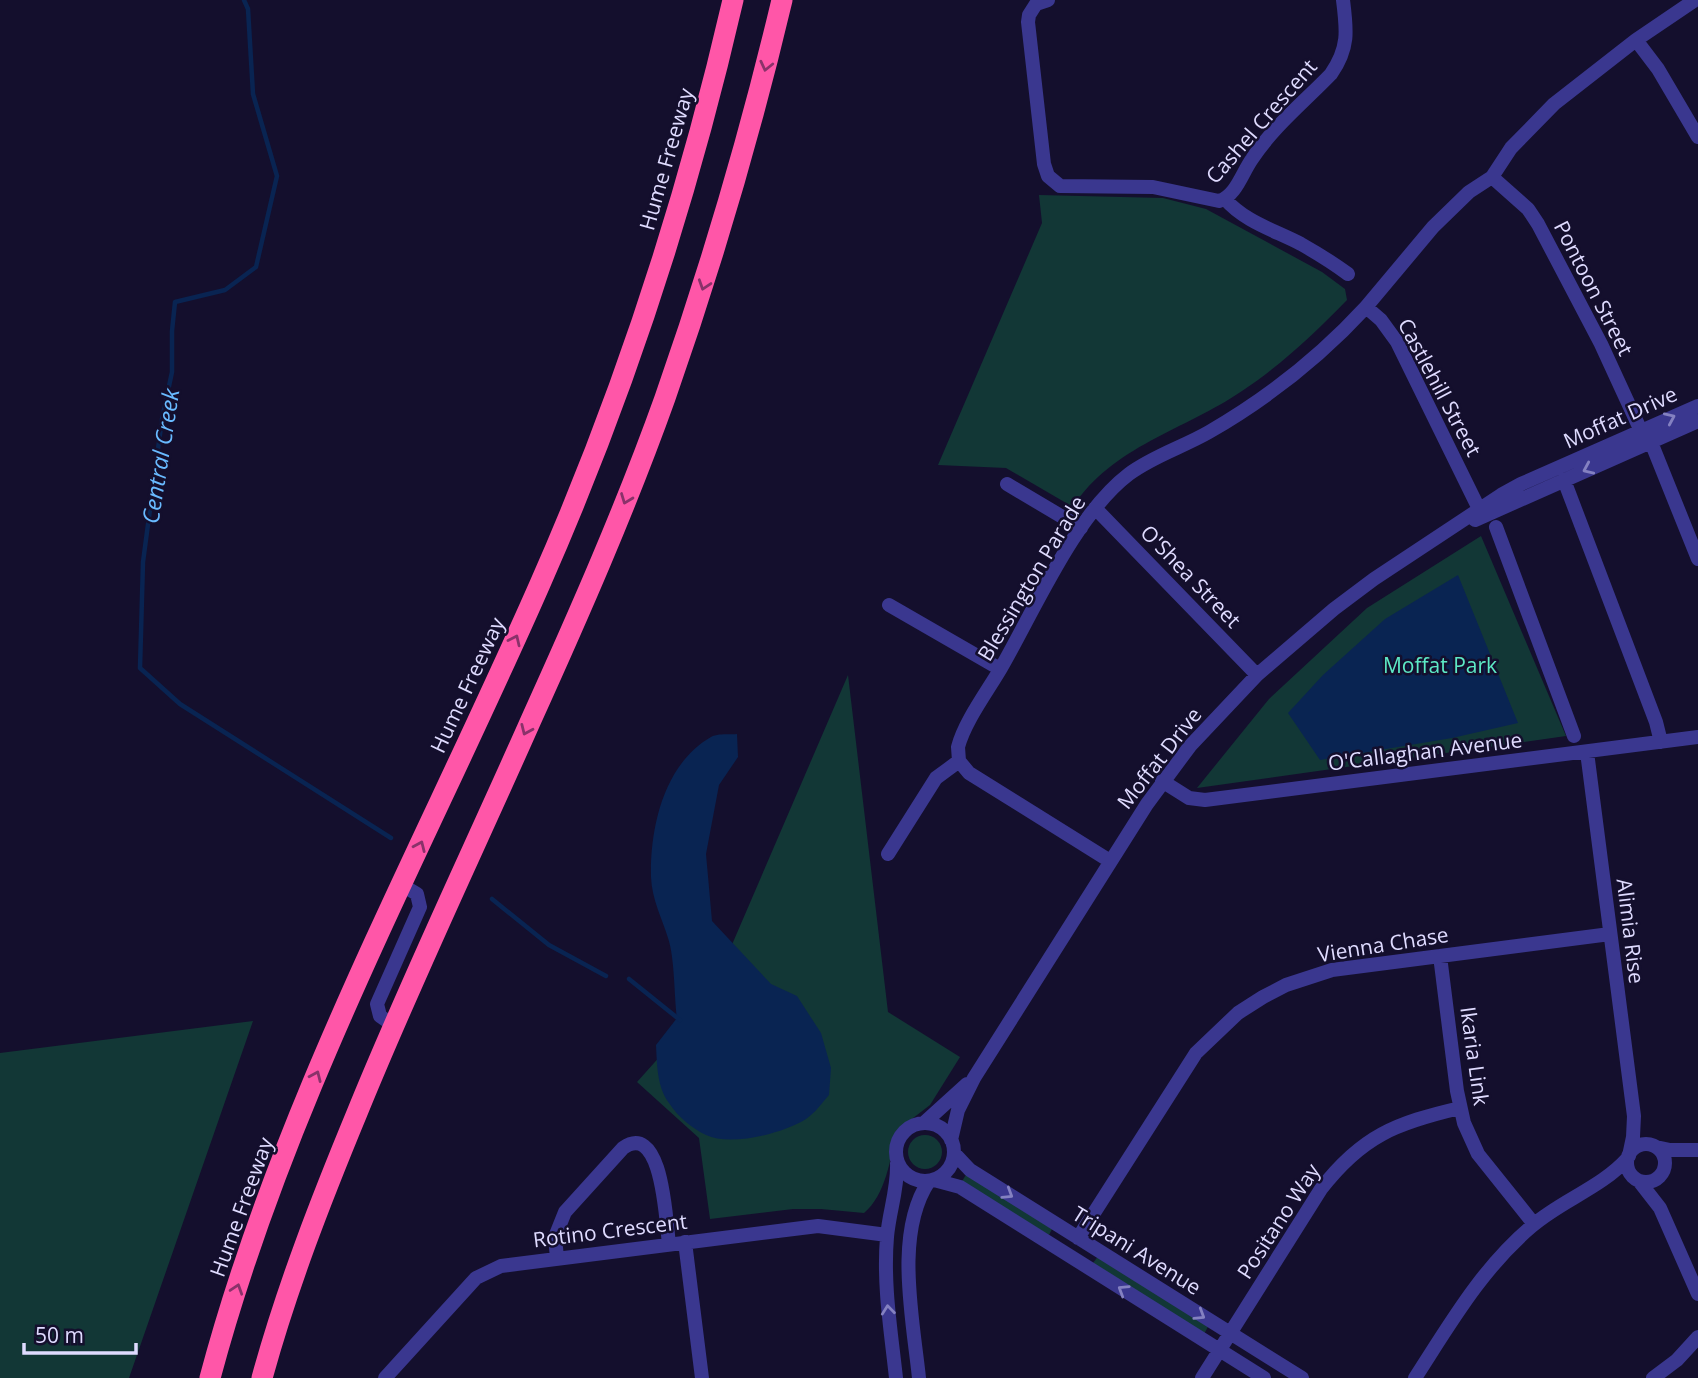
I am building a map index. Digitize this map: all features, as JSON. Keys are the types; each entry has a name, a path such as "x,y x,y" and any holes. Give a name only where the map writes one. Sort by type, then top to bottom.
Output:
{"highway":[{"name":"Hume Freeway","path":"210,1378 274,1180 312,1086 541,582 600,439 643,320 683,194 719,63 733,0"},
{"path":"262,1378 304,1243 393,1025 533,716 620,515 664,402 705,283 736,180 782,0"}],"street":[{"name":"Cashel Crescent","path":"1048,0 1036,4 1028,22 1044,164 1048,176 1053,182 1070,187 1153,187 1210,200 1225,199 1235,189 1253,156 1265,141 1331,75 1338,64 1346,40 1343,0"},
{"path":"1366,307 1413,250 1456,204 1492,177 1511,148 1554,104 1690,1"},
{"path":"1636,40 1665,79 1698,137"},
{"name":"Pontoon Street","path":"1492,177 1534,216 1646,436 1698,559"},
{"path":"1225,199 1249,219 1300,243 1348,274"},
{"name":"Blessington Parade","path":"959,761 960,741 1081,528 1107,494 1131,473 1205,435 1273,391 1307,365 1366,307"},
{"name":"Castlehill Street","path":"1366,307 1381,320 1397,342 1481,513"},
{"name":"Moffat Drive","path":"1481,513 1564,480 1698,406"},
{"name":"Moffat Drive","path":"952,1147 955,1120 974,1078 1110,861 1162,781 1190,746 1257,675 1303,634 1374,579 1481,513 1521,484 1646,436 1698,421"},
{"path":"1564,480 1656,722 1661,742"},
{"path":"1007,484 1081,528"},
{"name":"O'Shea Street","path":"1095,508 1257,675"},
{"path":"1496,527 1574,736"},
{"path":"889,606 1000,669"},
{"name":"O'Callaghan Avenue","path":"1162,781 1189,798 1205,800 1698,737"},
{"name":"Alimia Rise","path":"1587,752 1634,1116 1628,1157"},
{"path":"888,854 936,778 959,761 969,773 1110,861"},
{"path":"393,1025 380,1016 377,1004 420,907 417,894 402,885"},
{"name":"Vienna Chase","path":"1078,1238 1180,1075 1202,1046 1238,1013 1263,997 1310,976 1356,967 1609,934"},
{"name":"Ikaria Link","path":"1440,956 1460,1108 1478,1154 1534,1224"},
{"name":"Moffat Drive","path":"924,1124 974,1078"},
{"name":"Positano Way","path":"1202,1378 1321,1189 1345,1161 1393,1127 1460,1108"},
{"name":"Alimia Rise","path":"1634,1116 1655,1147"},
{"path":"896,1378 886,1291 887,1235 898,1182 897,1144 901,1136 915,1125 924,1124 940,1128 952,1147 948,1170 932,1180 917,1203 909,1256 919,1378"},
{"path":"557,1258 555,1237 565,1212 623,1148 635,1142 650,1150 658,1167 669,1244"},
{"path":"1415,1378 1482,1277 1534,1224 1602,1181 1642,1145 1695,1150"},
{"name":"Tripani Avenue","path":"952,1147 970,1170 1302,1378"},
{"path":"1655,1147 1664,1156 1660,1208"},
{"path":"1602,1181 1624,1178 1651,1182 1695,1150"},
{"path":"1628,1157 1629,1170 1660,1208 1698,1292"},
{"path":"897,1163 910,1177 919,1181 932,1180"},
{"name":"Tripani Avenue","path":"932,1180 960,1188 1264,1378"},
{"name":"Rotino Crescent","path":"385,1378 476,1278 502,1266 818,1226 887,1235"},
{"path":"685,1242 702,1378"},
{"path":"1653,1378 1677,1360 1698,1337"},
{"path":"1677,1360 1698,1354"}],"green space":[{"path":"1039,195 1163,198 1206,209 1322,272 1345,289 1347,300 1310,337 1270,371 1220,405 1129,454 1089,486 1073,507 1006,468 938,465 1042,223"},
{"name":"Moffat Park","path":"1481,536 1566,736 1197,788 1269,699 1367,608"},
{"path":"848,675 888,1012 960,1057 930,1105 895,1132 882,1186 864,1213 793,1209 710,1219 699,1138 637,1082 706,1005"},
{"path":"253,1021 129,1378 0,1378 0,1053"},
{"path":"925,1135 937,1140 942,1152 937,1164 925,1169 913,1164 908,1152 913,1140"},
{"path":"967,1173 1052,1229 1049,1235 961,1183"},
{"path":"1099,1255 1209,1325 1204,1334 1093,1263"}],"water":[{"path":"1458,575 1518,723 1452,738 1320,760 1288,713 1323,675 1385,619"},
{"path":"737,734 738,757 719,785 706,854 712,921 771,984 797,996 821,1033 831,1068 829,1095 806,1119 785,1129 757,1137 729,1140 706,1135 686,1122 665,1097 660,1083 656,1045 677,1018 672,956 653,893 651,858 663,798 682,763 711,737"}],"waterway":[{"name":"Central Creek","path":"244,0 248,9 253,94 277,176 256,267 225,290 175,302 172,372 162,419 143,562 140,668 180,704 391,838"},
{"name":"Central Creek","path":"492,899 549,945 606,976"},
{"name":"Central Creek","path":"629,979 680,1020"}]}
